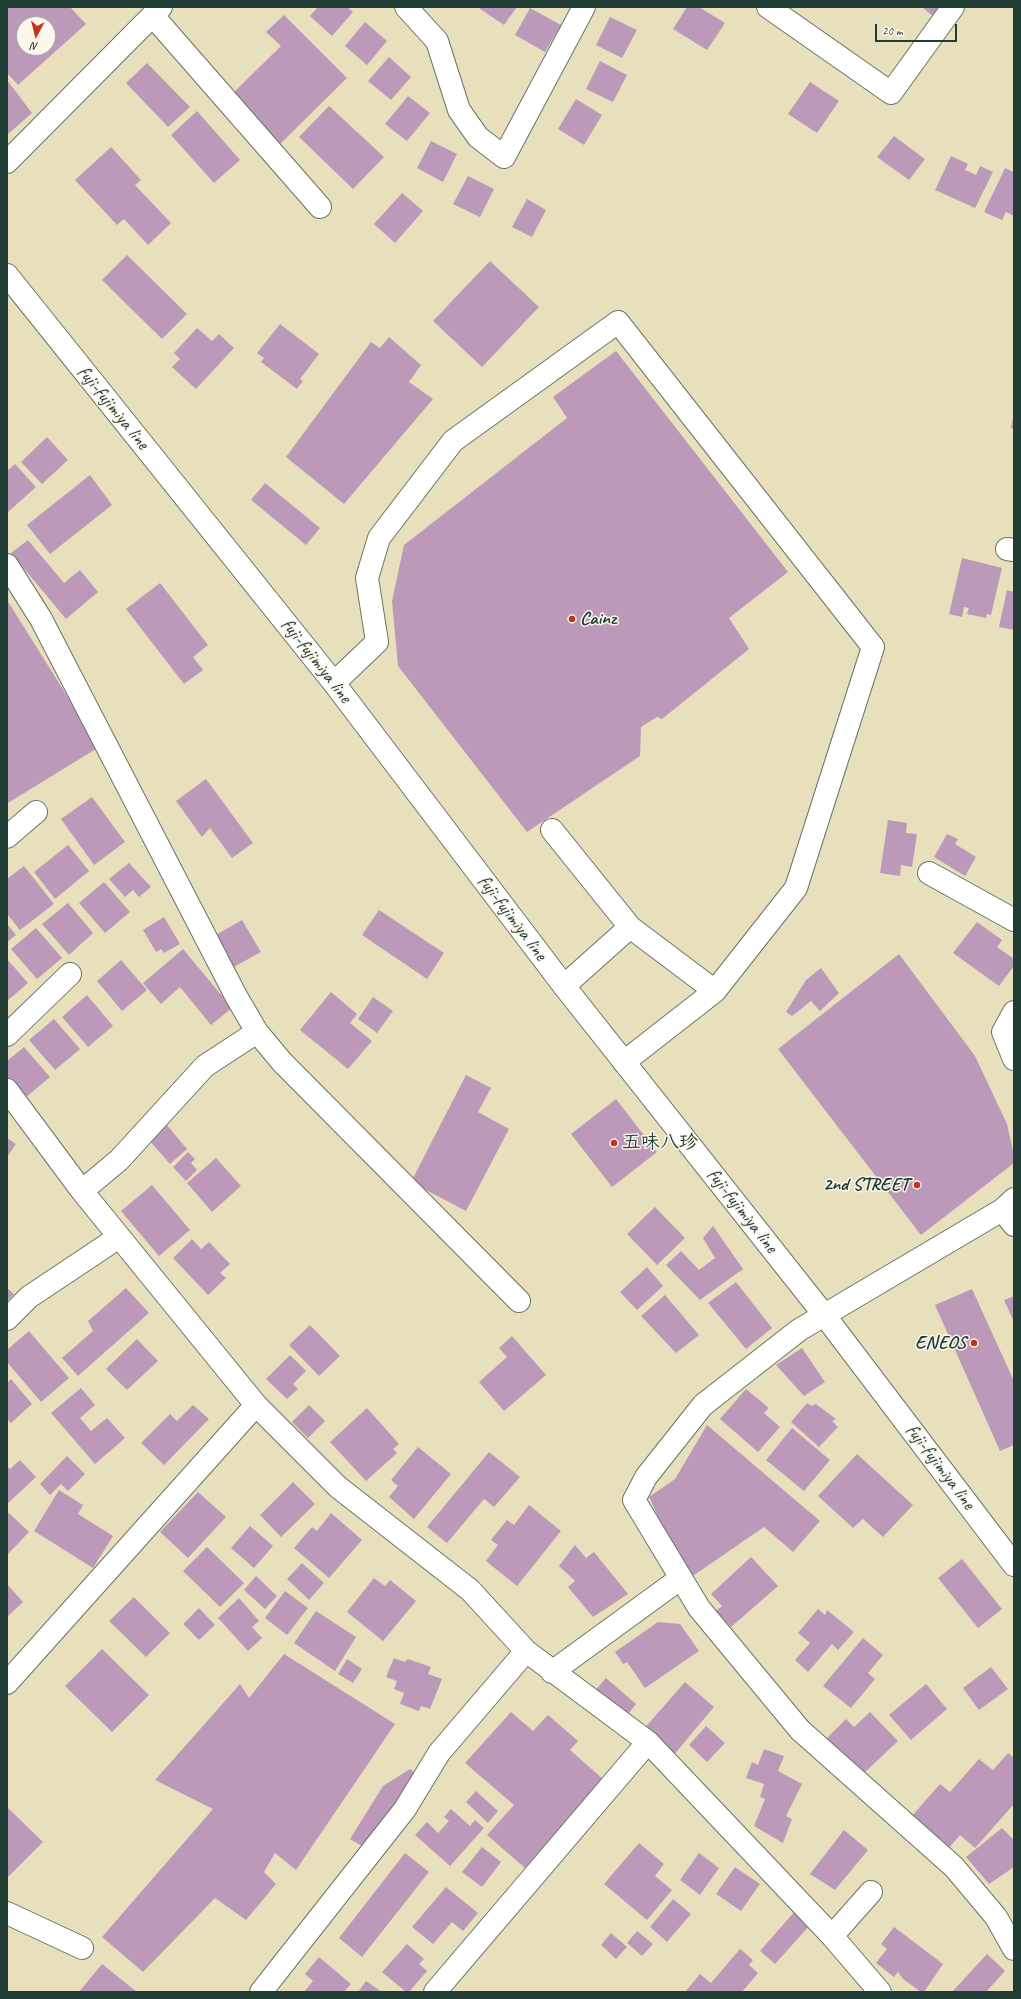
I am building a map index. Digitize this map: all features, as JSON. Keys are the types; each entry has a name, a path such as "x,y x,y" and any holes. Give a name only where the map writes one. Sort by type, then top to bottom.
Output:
{"street":[{"path":"406,7 437,41 458,110 478,137 504,157 584,7"},
{"path":"768,7 891,93 953,7"},
{"path":"7,162 157,12 320,207"},
{"name":"fuji-fujimiya line","path":"7,275 334,683 564,986 825,1316 1013,1560"},
{"path":"334,683 377,642 367,578 379,538 453,442 618,322 873,647 796,888 715,991 624,1062"},
{"path":"7,565 41,618 236,996 257,1032 282,1062 519,1301"},
{"path":"7,837 36,812"},
{"path":"552,830 630,927 715,991"},
{"path":"929,874 1014,920"},
{"path":"564,986 630,927"},
{"path":"7,1035 70,974"},
{"path":"1014,1012 1003,1032 1014,1059"},
{"path":"82,1191 119,1160 205,1066 257,1032"},
{"path":"7,1090 82,1191 256,1405 338,1487 470,1590 526,1651 552,1672 648,1742 832,1936 880,1992"},
{"path":"1010,1211 799,1330 703,1406 646,1477 634,1500 699,1608 800,1730 954,1867 996,1917 1014,1949"},
{"path":"7,1319 29,1297 119,1237"},
{"path":"7,1683 256,1405"},
{"path":"552,1672 681,1578"},
{"path":"261,1992 405,1809 439,1753 526,1651"},
{"path":"435,1992 648,1742"},
{"path":"832,1936 871,1892"},
{"path":"7,1913 82,1948"}],"building":[{"path":"7,7 70,7 86,24 56,51 56,16 16,16 16,56 50,56 18,85 7,73"},
{"path":"318,7 347,7 353,12 332,36 310,16"},
{"path":"481,7 517,7 504,25 480,9"},
{"path":"687,7 699,7 725,23 707,50 673,29"},
{"path":"922,7 941,7 934,17"},
{"path":"530,8 561,25 545,52 515,35"},
{"path":"284,15 347,78 280,144 231,95 281,46 266,32"},
{"path":"610,17 637,30 622,58 596,45"},
{"path":"365,22 387,41 367,65 345,46"},
{"path":"389,57 411,77 391,100 368,81"},
{"path":"600,61 627,75 613,102 586,89"},
{"path":"147,63 190,107 168,127 126,83"},
{"path":"7,80 32,113 7,135"},
{"path":"810,82 839,101 817,133 788,114"},
{"path":"408,96 430,113 407,141 385,124"},
{"path":"576,99 602,115 584,145 558,129"},
{"path":"329,106 384,157 353,189 299,137"},
{"path":"197,111 240,160 214,183 171,135"},
{"path":"894,136 925,159 909,180 877,157"},
{"path":"431,141 457,154 443,182 417,168"},
{"path":"111,147 141,180 135,185 171,223 148,245 124,219 117,225 75,180"},
{"path":"951,156 968,164 965,170 976,175 980,166 993,172 975,208 935,190"},
{"path":"1005,168 1014,172 1014,216 1006,212 1002,220 984,212"},
{"path":"468,176 494,189 480,217 453,204"},
{"path":"402,193 423,211 395,243 374,224"},
{"path":"527,199 546,210 532,237 512,227"},
{"path":"127,255 187,314 162,339 102,280"},
{"path":"490,261 539,307 482,367 433,321"},
{"path":"280,324 319,354 300,379 303,381 297,389 261,362 264,358 257,353"},
{"path":"197,328 212,341 219,334 234,348 196,389 172,367 180,359 174,353"},
{"path":"389,337 421,365 409,382 433,399 344,504 286,457 371,342 380,348"},
{"path":"616,351 788,572 729,618 749,649 662,719 657,717 641,727 640,756 527,832 398,666 392,601 404,545 567,418 553,397"},
{"path":"1014,417 1014,429 1011,428"},
{"path":"47,437 68,460 42,484 21,462"},
{"path":"15,464 36,487 7,513 7,471"},
{"path":"90,475 112,505 50,554 27,525"},
{"path":"265,483 320,528 306,545 251,500"},
{"path":"28,540 64,583 80,570 98,592 66,619 11,553"},
{"path":"962,558 1002,568 991,615 987,614 986,618 967,614 969,608 964,607 962,617 949,614"},
{"path":"160,583 208,645 193,657 203,670 184,684 126,609"},
{"path":"1007,590 1014,592 1014,630 999,627"},
{"path":"7,600 99,747 8,803 7,801"},
{"path":"206,779 253,843 232,858 210,828 202,837 176,801"},
{"path":"92,797 125,842 94,865 61,819"},
{"path":"888,820 907,823 906,833 917,834 912,867 901,865 900,876 880,873"},
{"path":"947,834 958,839 955,844 976,857 965,876 934,857"},
{"path":"68,845 89,871 55,899 34,872"},
{"path":"129,863 151,887 139,897 133,890 125,897 109,879"},
{"path":"24,866 54,904 20,930 7,914 7,879"},
{"path":"104,882 130,912 105,933 79,903"},
{"path":"68,903 93,933 69,955 42,924"},
{"path":"379,910 444,953 427,979 362,935"},
{"path":"164,917 180,944 164,953 161,949 156,952 143,930"},
{"path":"242,920 261,952 232,968 214,936"},
{"path":"977,922 1002,940 997,947 1014,959 1014,966 999,986 953,953"},
{"path":"7,924 16,935 7,942"},
{"path":"36,928 62,958 37,979 11,949"},
{"path":"183,949 232,1008 211,1025 180,987 161,1004 143,983"},
{"path":"899,954 975,1056 1007,1124 1014,1155 1014,1163 921,1235 778,1049"},
{"path":"7,959 28,983 7,1001"},
{"path":"121,960 147,990 122,1011 97,981"},
{"path":"821,968 839,993 820,1011 811,1001 792,1016 786,1012 806,980"},
{"path":"331,992 357,1014 350,1023 372,1041 348,1069 300,1030"},
{"path":"87,995 113,1026 88,1047 62,1017"},
{"path":"373,997 393,1011 377,1033 358,1019"},
{"path":"54,1019 80,1049 55,1070 29,1040"},
{"path":"24,1047 50,1077 25,1098 7,1077 7,1061"},
{"path":"466,1075 491,1088 478,1112 509,1129 466,1211 411,1182"},
{"name":"五味八珍","path":"616,1099 657,1152 612,1187 571,1134"},
{"path":"166,1124 187,1149 170,1164 148,1139"},
{"path":"7,1138 16,1144 7,1157"},
{"path":"188,1152 195,1159 191,1163 197,1170 186,1181 173,1167"},
{"path":"216,1158 241,1186 212,1212 187,1183"},
{"path":"152,1185 190,1230 159,1256 121,1211"},
{"path":"655,1207 685,1238 657,1265 627,1234"},
{"path":"713,1226 743,1269 700,1300 666,1265 681,1251 699,1270 715,1258 703,1238"},
{"path":"192,1239 201,1249 209,1242 230,1264 220,1273 226,1278 208,1295 173,1258"},
{"path":"647,1267 663,1286 637,1310 620,1292"},
{"path":"736,1282 772,1328 746,1349 708,1303"},
{"path":"7,1288 14,1294 7,1301"},
{"path":"126,1288 149,1313 78,1376 62,1358 93,1331 88,1321"},
{"name":"ENEOS","path":"972,1289 1014,1381 1014,1445 1000,1451 935,1305"},
{"path":"665,1295 699,1335 676,1353 641,1316"},
{"path":"1014,1296 1014,1322 1004,1300"},
{"path":"310,1325 340,1356 319,1376 289,1345"},
{"path":"29,1331 69,1378 41,1402 7,1362 7,1350"},
{"path":"512,1336 546,1375 504,1411 479,1382 507,1357 499,1348"},
{"path":"137,1339 158,1361 127,1390 106,1369"},
{"path":"802,1348 825,1382 804,1396 776,1365"},
{"path":"290,1355 306,1371 293,1384 298,1389 287,1399 266,1379"},
{"path":"11,1379 32,1404 11,1423 7,1419 7,1383"},
{"path":"81,1388 95,1405 80,1418 91,1431 107,1418 125,1438 95,1464 51,1413"},
{"path":"746,1389 769,1408 764,1413 780,1427 758,1452 720,1419"},
{"path":"807,1403 812,1406 816,1404 836,1419 832,1421 838,1427 819,1447 791,1422"},
{"path":"193,1405 209,1419 164,1465 141,1443 170,1414 177,1421"},
{"path":"309,1405 325,1421 308,1438 292,1422"},
{"path":"367,1408 399,1444 393,1449 397,1453 366,1481 330,1442"},
{"path":"707,1425 820,1521 793,1552 764,1527 687,1580 649,1497 675,1479"},
{"path":"792,1428 830,1460 804,1491 766,1460"},
{"path":"418,1447 451,1474 414,1519 389,1497 398,1486 391,1480"},
{"path":"489,1452 520,1477 494,1507 484,1499 447,1543 427,1527"},
{"path":"857,1454 913,1505 883,1537 863,1519 853,1528 818,1496"},
{"path":"67,1456 85,1474 68,1491 61,1484 50,1495 40,1484"},
{"path":"20,1460 36,1477 7,1504 7,1466 10,1469"},
{"path":"293,1482 315,1504 281,1537 260,1515"},
{"path":"59,1490 83,1505 78,1514 113,1536 93,1568 34,1531"},
{"path":"198,1492 226,1517 188,1558 160,1532"},
{"path":"529,1505 561,1531 517,1586 486,1561 498,1545 491,1540 507,1520 514,1525"},
{"path":"9,1513 29,1532 7,1555 7,1515"},
{"path":"331,1513 362,1540 329,1578 294,1548 312,1527 317,1531"},
{"path":"250,1526 273,1546 254,1568 231,1548"},
{"path":"575,1545 586,1558 594,1552 628,1594 593,1617 568,1587 575,1581 559,1566"},
{"path":"207,1547 244,1583 220,1607 183,1571"},
{"path":"751,1557 778,1586 731,1627 716,1611 722,1606 711,1594"},
{"path":"962,1559 1002,1609 978,1628 938,1578"},
{"path":"302,1563 324,1583 309,1600 287,1579"},
{"path":"256,1576 277,1596 265,1609 244,1590"},
{"path":"374,1578 385,1586 390,1580 416,1601 383,1641 347,1612"},
{"path":"7,1584 23,1602 7,1617"},
{"path":"285,1591 308,1608 287,1635 265,1618"},
{"path":"134,1597 170,1633 146,1657 109,1621"},
{"path":"239,1598 259,1621 252,1627 262,1638 248,1651 218,1618"},
{"path":"199,1608 215,1625 199,1640 183,1624"},
{"path":"818,1609 825,1615 827,1610 854,1632 838,1650 832,1644 808,1672 795,1660 810,1643 798,1633"},
{"path":"316,1611 356,1637 335,1671 294,1643"},
{"path":"658,1622 680,1624 699,1651 645,1688 627,1662 623,1664 615,1652"},
{"path":"863,1638 883,1655 868,1673 875,1679 851,1708 823,1686"},
{"path":"102,1649 149,1695 112,1732 65,1686"},
{"path":"284,1654 395,1724 296,1870 275,1853 264,1872 276,1884 246,1920 215,1898 143,1972 102,1937 213,1809 155,1780 240,1684 249,1698"},
{"path":"394,1658 405,1662 408,1659 431,1667 428,1674 442,1679 430,1709 421,1706 419,1711 400,1704 404,1693 394,1689 397,1681 386,1677"},
{"path":"347,1659 362,1669 353,1683 338,1674"},
{"path":"991,1667 1008,1689 979,1710 963,1688"},
{"path":"606,1678 636,1704 625,1718 594,1692"},
{"path":"685,1682 714,1707 672,1757 642,1731"},
{"path":"926,1684 947,1709 911,1740 889,1715"},
{"path":"511,1712 533,1731 548,1715 578,1741 570,1750 604,1780 525,1868 487,1835 514,1805 465,1763"},
{"path":"870,1712 898,1741 861,1776 826,1739 846,1719 854,1727"},
{"path":"706,1726 725,1743 707,1762 689,1745"},
{"path":"764,1749 784,1756 778,1771 802,1784 786,1816 792,1819 783,1843 754,1826 765,1799 760,1797 764,1784 746,1778 752,1762 758,1765"},
{"path":"1008,1753 1014,1758 1014,1804 975,1848 960,1835 948,1849 911,1817 940,1784 950,1792 979,1759 993,1770"},
{"path":"410,1769 418,1775 388,1819 362,1846 350,1839 383,1786"},
{"path":"476,1791 498,1811 488,1823 466,1802"},
{"path":"8,1808 43,1842 7,1878 7,1809"},
{"path":"451,1809 470,1826 475,1820 484,1828 450,1866 415,1835 427,1822 438,1833 449,1821 444,1817"},
{"path":"1002,1828 1014,1840 1014,1867 989,1884 966,1857"},
{"path":"844,1830 868,1850 835,1890 810,1874"},
{"path":"639,1843 664,1864 655,1876 672,1890 647,1920 604,1884"},
{"path":"482,1847 501,1862 482,1887 462,1872"},
{"path":"405,1853 429,1872 362,1957 339,1938"},
{"path":"699,1853 719,1868 700,1895 680,1880"},
{"path":"735,1867 760,1884 741,1911 716,1894"},
{"path":"446,1887 478,1913 463,1931 452,1922 433,1944 412,1927"},
{"path":"673,1899 691,1914 667,1942 650,1927"},
{"path":"796,1910 811,1924 775,1964 760,1951"},
{"path":"894,1927 943,1964 924,1992 921,1992 903,1979 898,1972 894,1977 876,1963 887,1949 881,1944"},
{"path":"637,1931 653,1944 642,1956 627,1943"},
{"path":"611,1933 627,1947 616,1959 601,1945"},
{"path":"407,1944 424,1959 419,1964 427,1971 409,1992 406,1992 382,1972"},
{"path":"740,1949 753,1960 749,1965 758,1973 742,1992 685,1992 700,1974 711,1983"},
{"path":"987,1954 1005,1971 986,1992 952,1992"},
{"path":"319,1957 351,1984 344,1992 304,1992 313,1981 305,1974"},
{"path":"102,1964 137,1992 79,1992"},
{"path":"366,1981 382,1992 358,1992"}],"place":[{"name":"Cainz","path":"572,619"},
{"name":"五味八珍","path":"614,1143"},
{"name":"2nd STREET","path":"917,1185"},
{"name":"ENEOS","path":"974,1343"}]}
